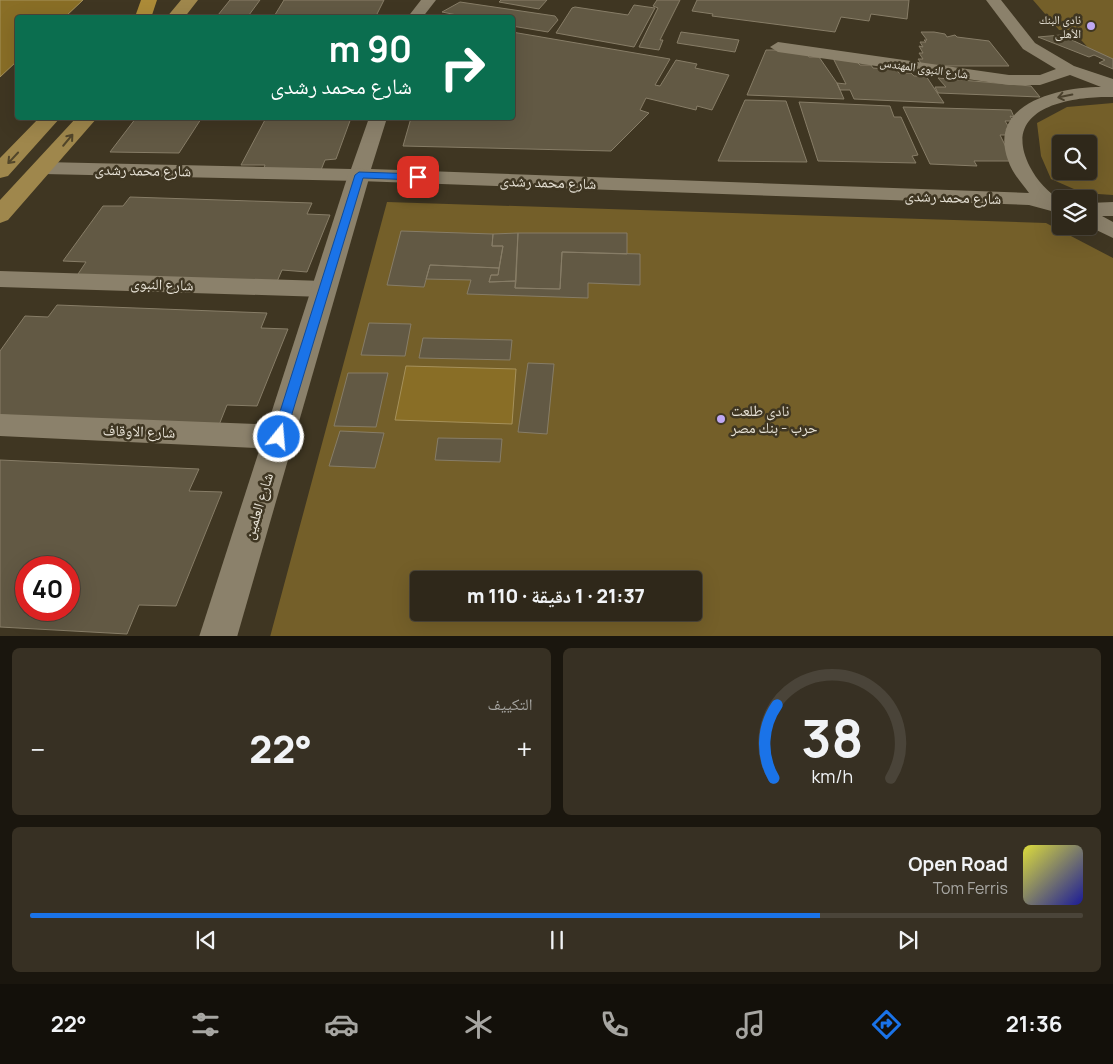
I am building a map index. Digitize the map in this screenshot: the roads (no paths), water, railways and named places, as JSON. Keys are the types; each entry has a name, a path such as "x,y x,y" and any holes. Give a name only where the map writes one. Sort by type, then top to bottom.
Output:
{"main road":[{"path":"145,10 158,0"},
{"path":"177,15 190,0"},
{"path":"197,15 208,0"},
{"path":"0,172 48,120"},
{"path":"0,215 85,120"}],"street":[{"path":"416,15 429,0"},
{"path":"993,0 1029,46 1068,69 1113,85"},
{"name":"شارع النبوى المهندس","path":"778,47 1009,80 1035,82 1056,78 1068,69"},
{"path":"1052,202 1024,174 1012,147 1016,124 1033,107 1061,96 1113,92"},
{"path":"359,175 377,120"},
{"name":"شارع محمد رشدى","path":"44,168 359,175 1029,199 1052,205"},
{"name":"شارع العلمين","path":"218,636 359,175"},
{"path":"1097,210 1113,210"},
{"path":"1097,222 1113,231"},
{"name":"شارع النبوى","path":"0,280 324,289"},
{"name":"شارع الاوقاف","path":"0,426 279,437"}],"place":[{"name":"نادى البنك الأهلى","path":"1091,26"},
{"name":"نادى طلعت حرب - بنك مصر","path":"721,419"}]}
